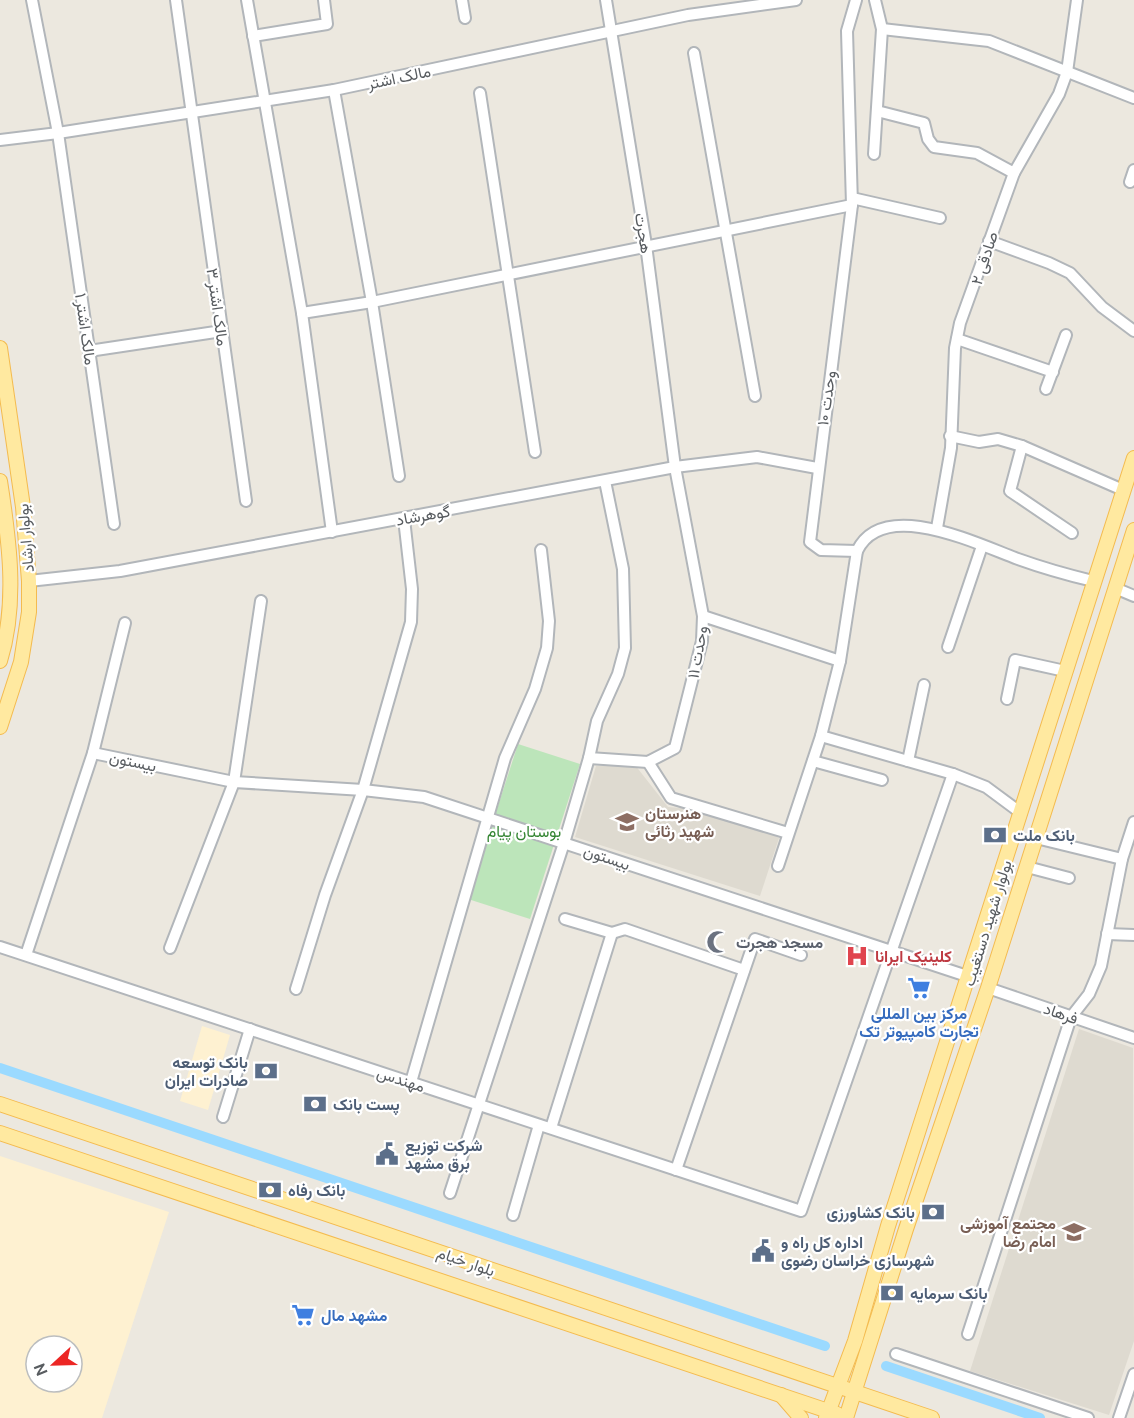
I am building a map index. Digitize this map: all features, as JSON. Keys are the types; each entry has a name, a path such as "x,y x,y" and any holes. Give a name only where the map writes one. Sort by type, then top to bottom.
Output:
{"main road":[{"name":"بولوار ارشاد","path":"0,348 23,507 29,581 29,612 21,662 0,727"},
{"name":"بولوار شهید دستغیب","path":"828,1415 970,977 1093,581 1134,458"},
{"name":"بولوار ارشاد","path":"0,481 11,580 10,611 0,661"},
{"name":"بولوار شهید دستغیب","path":"847,1418 906,1229 988,988 1134,530"},
{"name":"بلوار خیام","path":"0,1104 932,1418"},
{"name":"بلوار خیام","path":"0,1133 779,1394 828,1415 847,1418"},
{"path":"779,1394 801,1418"}],"street":[{"name":"مالک اشتر ۱","path":"32,0 58,134 114,524"},
{"name":"مالک اشتر ۳","path":"176,0 246,501"},
{"path":"247,0 302,313 332,532"},
{"path":"253,36 327,24 324,0"},
{"path":"462,0 465,18"},
{"name":"هجرت","path":"606,0 646,246 675,467"},
{"name":"مالک اشتر","path":"0,140 58,134 334,90 688,15 796,0"},
{"name":"وحدت ۱۰","path":"856,0 847,31 852,201 817,468 810,542 821,550 857,551"},
{"path":"874,0 882,29 874,154"},
{"name":"صادقی ۲","path":"937,528 951,448 957,339 962,316 975,288 989,241 1014,173 1059,94 1067,72 1077,0"},
{"path":"882,29 989,41 1134,98"},
{"path":"694,53 755,396"},
{"path":"334,90 372,302 399,476"},
{"path":"480,93 535,452"},
{"path":"877,111 924,123 928,139 934,147 977,153 1014,173"},
{"path":"1130,182 1134,170"},
{"path":"302,313 372,302 507,275 726,230 852,201 940,218"},
{"path":"989,241 1049,262 1070,273 1102,307 1134,331"},
{"path":"89,351 222,331"},
{"path":"1046,389 1066,335"},
{"path":"957,339 1053,372"},
{"path":"950,436 979,442 998,439 1022,446 1124,490"},
{"path":"1022,446 1010,491 1072,533"},
{"name":"گوهرشاد","path":"29,581 120,571 605,482 675,467 757,457 817,468"},
{"name":"وحدت ۱۱","path":"648,762 675,747 702,641 703,616 675,467"},
{"path":"450,1193 564,843 589,758 597,720 613,685 625,648 623,569 605,482"},
{"path":"296,989 325,896 363,790 411,622 412,589 404,519"},
{"path":"778,866 821,736 840,661 857,551 863,539 876,530 892,527 937,528 1050,570 1093,581"},
{"path":"948,647 982,546"},
{"path":"411,1082 505,758 535,690 547,648 549,621 541,550"},
{"path":"1115,588 1134,596"},
{"path":"170,948 234,782 261,601"},
{"path":"703,616 840,661"},
{"path":"26,955 93,753 125,623"},
{"path":"1007,699 1015,660 1065,671"},
{"path":"908,761 924,685"},
{"path":"821,736 953,774 986,787 1021,813"},
{"name":"بیستون","path":"93,753 234,782 363,790 424,797 889,953 970,977"},
{"path":"589,758 648,762 671,798 788,833"},
{"path":"813,760 882,780"},
{"path":"889,953 953,774"},
{"path":"968,1334 1071,1017 1089,994 1101,966 1122,859 1134,822"},
{"path":"1036,838 1122,859"},
{"path":"1027,867 1069,878"},
{"path":"565,919 612,933 625,929 744,970"},
{"path":"551,1128 612,933"},
{"path":"1107,934 1134,935"},
{"path":"676,1170 755,939 801,955"},
{"name":"مهندس","path":"0,947 801,1210 889,953"},
{"name":"فرهاد","path":"988,988 1134,1038"},
{"path":"223,1117 250,1029"},
{"path":"513,1215 540,1125"},
{"path":"896,1354 1088,1418"},
{"path":"1119,1418 1134,1374"}],"shaded area":[{"path":"635,765 668,807 705,810 751,824 779,838 760,896 575,837 596,766"},
{"path":"202,1026 230,1035 208,1110 180,1101"},
{"name":"مجتمع آموزشی امام رضا","path":"1079,1029 1133,1048 1134,1341 1109,1415 970,1371"},
{"path":"0,1156 169,1212 102,1418 0,1418"}],"green space":[{"name":"بوستان پیام","path":"518,744 580,764 530,919 468,899"}],"waterway":[{"path":"0,1068 825,1346"},
{"path":"886,1366 1040,1418"}],"place":[{"name":"هنرستان شهید رثائی","path":"627,822"},
{"name":"بانک ملت","path":"995,835"},
{"name":"مسجد هجرت","path":"718,942"},
{"name":"کلینیک ایرانا","path":"857,956"},
{"name":"مرکز بین المللی تجارت کامپیوتر تک","path":"919,988"},
{"name":"بانک توسعه صادرات ایران","path":"266,1071"},
{"name":"پست بانک","path":"315,1104"},
{"name":"شرکت توزیع برق مشهد","path":"387,1154"},
{"name":"بانک رفاه","path":"270,1190"},
{"name":"بانک کشاورزی","path":"933,1212"},
{"name":"مجتمع آموزشی امام رضا","path":"1074,1232"},
{"name":"اداره کل راه و شهرسازی خراسان رضوی","path":"763,1251"},
{"name":"بانک سرمایه","path":"892,1293"},
{"name":"مشهد مال","path":"303,1315"}]}
